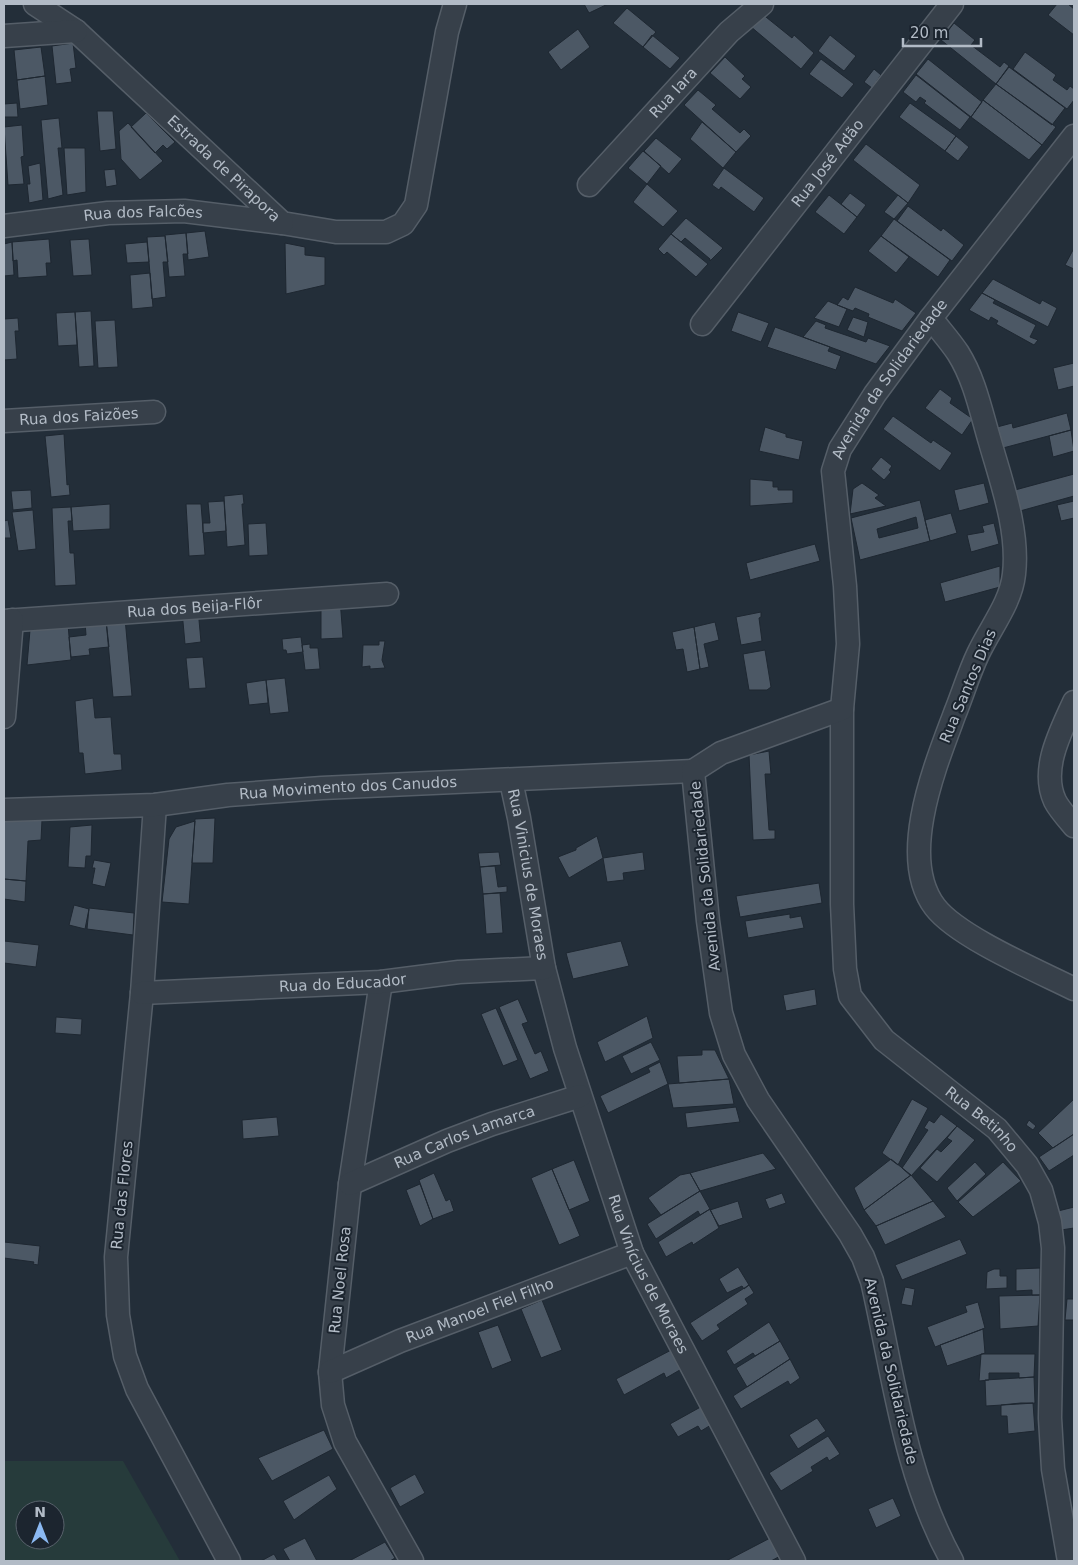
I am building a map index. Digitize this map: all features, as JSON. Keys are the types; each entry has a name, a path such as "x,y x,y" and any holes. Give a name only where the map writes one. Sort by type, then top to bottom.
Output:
{"street":[{"name":"Estrada de Pirapora","path":"35,4 76,31 282,223 336,232 368,233 386,232 403,224 416,205 422,181 447,32 455,4"},
{"name":"Rua Iara","path":"589,185 728,32 762,4"},
{"name":"Rua José Adão","path":"702,324 952,4"},
{"path":"4,36 76,31"},
{"name":"Avenida da Solidariedade","path":"952,1561 929,1515 914,1471 903,1430 872,1281 863,1257 850,1234 758,1100 734,1055 721,1013 708,921 693,771 721,753 842,709 848,644 845,586 833,470 840,449 875,394 1074,136"},
{"name":"Rua dos Falcões","path":"4,226 108,213 184,211 282,223"},
{"name":"Rua Santos Dias","path":"932,318 958,354 975,389 1003,488 1016,549 1014,577 1008,597 978,654 930,779 920,828 920,867 924,889 935,908 964,932 1074,989"},
{"name":"Rua dos Faizões","path":"4,421 154,412"},
{"name":"Rua dos Beija-Flôr","path":"8,621 387,594"},
{"path":"4,717 8,621"},
{"path":"1074,702 1059,735 1049,776 1056,801 1074,826"},
{"name":"Rua Betinho","path":"842,709 842,904 846,969 850,996 884,1040 997,1129 1027,1165 1041,1190 1050,1222 1053,1248 1050,1418 1053,1469 1069,1561"},
{"name":"Rua Movimento dos Canudos","path":"4,810 155,805 228,795 312,789 693,771"},
{"name":"Rua Vinicius de Moraes","path":"511,781 544,968"},
{"name":"Rua das Flores","path":"155,805 142,993 116,1257 118,1315 125,1356 137,1389 229,1561"},
{"name":"Rua do Educador","path":"142,993 381,982 459,972 544,968"},
{"name":"Rua Vinícius de Moraes","path":"544,968 580,1096 632,1253 794,1561"},
{"name":"Rua Noel Rosa","path":"381,982 350,1184 330,1372 333,1405 345,1442 412,1561"},
{"name":"Rua Carlos Lamarca","path":"350,1184 465,1134 580,1096"},
{"name":"Rua Manoel Fiel Filho","path":"330,1372 400,1341 632,1253"}],"green space":[{"path":"4,1461 123,1461 180,1561 4,1561"}],"building":[{"path":"584,4 608,4 589,13"},
{"path":"1057,4 1068,4 1074,9 1074,35 1048,15"},
{"path":"627,8 656,32 643,47 613,23"},
{"path":"761,13 792,38 794,35 814,53 801,69 750,26"},
{"path":"954,23 975,40 971,45 1000,67 1004,62 1009,66 996,84 941,40"},
{"path":"578,29 590,47 561,70 548,52"},
{"path":"652,35 680,58 670,69 643,47"},
{"path":"830,35 856,56 844,71 818,51"},
{"path":"73,43 76,68 70,69 72,82 56,84 52,46"},
{"path":"41,47 45,76 17,80 14,50"},
{"path":"1025,52 1056,75 1053,80 1067,90 1070,86 1074,89 1074,100 1067,109 1013,69"},
{"path":"725,57 745,76 742,79 751,87 740,99 710,73"},
{"path":"821,59 854,84 842,98 809,74"},
{"path":"928,59 982,102 971,117 916,74"},
{"path":"1009,67 1065,108 1052,125 996,84"},
{"path":"874,69 881,75 872,88 864,82"},
{"path":"916,75 970,117 960,130 924,103 926,101 920,97 916,102 903,92"},
{"path":"45,76 48,105 20,109 17,80"},
{"path":"996,84 1056,127 1042,145 983,100"},
{"path":"698,90 716,105 712,109 740,133 744,129 751,136 736,152 684,105"},
{"path":"983,100 1042,145 1029,160 971,117"},
{"path":"17,103 18,117 4,117 4,104"},
{"path":"910,103 956,136 945,151 899,117"},
{"path":"97,111 113,111 116,149 100,151"},
{"path":"146,113 175,142 167,149 163,145 155,153 131,127"},
{"path":"59,118 62,148 58,148 63,195 48,199 41,120"},
{"path":"702,122 736,152 723,168 690,139"},
{"path":"128,123 163,161 140,180 121,159 119,131"},
{"path":"22,125 24,156 21,157 24,184 8,185 4,127"},
{"path":"956,136 969,147 958,161 945,151"},
{"path":"656,138 682,159 669,174 644,151"},
{"path":"866,144 920,185 908,203 853,160"},
{"path":"64,148 85,148 86,192 67,195"},
{"path":"643,151 661,166 647,184 628,168"},
{"path":"40,163 43,200 29,203 27,184 30,184 28,166"},
{"path":"724,168 764,198 754,212 721,187 719,190 712,185"},
{"path":"115,169 117,185 106,187 104,170"},
{"path":"647,184 678,211 663,227 633,202"},
{"path":"850,193 866,205 857,217 841,204"},
{"path":"829,195 857,217 844,234 815,212"},
{"path":"898,195 908,203 894,219 884,212"},
{"path":"908,206 941,231 943,228 964,245 952,261 897,221"},
{"path":"686,218 723,248 710,261 685,238 681,242 671,234"},
{"path":"894,219 950,260 938,277 881,236"},
{"path":"205,231 209,257 188,260 186,233"},
{"path":"186,233 188,254 183,254 185,276 169,277 165,235"},
{"path":"671,234 708,264 696,277 667,252 664,255 658,249"},
{"path":"165,236 168,262 163,262 166,297 152,299 147,237"},
{"path":"881,236 909,257 896,273 868,251"},
{"path":"49,239 51,263 46,263 47,276 18,278 17,260 13,261 12,242"},
{"path":"89,239 92,275 73,276 70,240"},
{"path":"12,242 14,275 4,276 4,244"},
{"path":"147,242 149,262 127,263 125,244"},
{"path":"285,243 305,247 305,255 325,257 325,285 286,294"},
{"path":"1074,251 1074,269 1065,265"},
{"path":"150,273 153,307 132,309 130,275"},
{"path":"993,279 1040,304 1042,300 1057,308 1048,327 982,293"},
{"path":"855,287 893,303 895,299 916,313 902,331 868,317 869,314 855,308 853,311 837,305 843,297 848,300"},
{"path":"982,293 995,300 993,303 1036,325 1030,337 1038,340 1034,345 996,324 998,321 991,317 989,321 969,310"},
{"path":"828,301 847,309 839,327 814,318"},
{"path":"91,311 94,366 79,367 75,312"},
{"path":"75,312 77,345 58,346 56,313"},
{"path":"738,312 769,323 761,342 731,331"},
{"path":"853,317 868,322 864,337 847,330"},
{"path":"18,318 19,331 15,331 17,359 4,360 4,319"},
{"path":"115,320 118,367 98,368 95,321"},
{"path":"816,321 826,325 825,328 866,342 868,338 890,346 876,364 803,337"},
{"path":"775,327 830,347 828,351 841,356 836,370 767,347"},
{"path":"1074,363 1074,386 1058,390 1053,368"},
{"path":"940,389 952,398 950,403 973,419 962,435 925,408"},
{"path":"1067,413 1071,430 1003,448 997,427 1012,423 1013,428"},
{"path":"893,416 931,443 933,440 952,453 940,471 883,429"},
{"path":"765,427 786,434 786,437 803,441 799,460 759,451"},
{"path":"1071,430 1074,451 1053,457 1049,436"},
{"path":"64,434 67,485 69,484 70,495 51,497 45,436"},
{"path":"881,457 892,466 889,470 891,472 884,480 871,469"},
{"path":"1074,474 1074,496 1020,511 1015,490"},
{"path":"750,479 773,481 773,487 778,487 778,490 793,490 793,503 750,506"},
{"path":"862,483 879,495 875,498 886,506 850,514 853,489"},
{"path":"984,483 989,503 959,511 954,490"},
{"path":"31,490 32,508 13,510 11,491"},
{"path":"243,494 245,545 227,547 224,496"},
{"path":"920,500 930,541 860,560 851,518","holes":["916,517 918,528 879,538 877,529"]},
{"path":"224,501 226,531 203,533 203,523 210,523 208,502"},
{"path":"1074,501 1074,518 1061,521 1057,505"},
{"path":"110,504 110,529 73,531 71,507"},
{"path":"186,504 201,504 205,555 189,556"},
{"path":"71,507 72,521 68,521 70,553 74,553 76,585 55,586 52,508"},
{"path":"33,510 36,549 18,551 12,512"},
{"path":"951,513 957,533 930,541 925,520"},
{"path":"8,520 11,538 4,538 4,521"},
{"path":"266,523 268,555 249,556 248,524"},
{"path":"994,523 999,544 971,552 967,535 984,532 982,526"},
{"path":"815,544 820,561 750,580 746,563"},
{"path":"1000,566 1000,587 945,602 940,583"},
{"path":"340,599 343,638 321,639 321,600"},
{"path":"198,609 201,642 185,644 182,611"},
{"path":"761,612 761,617 759,618 762,641 741,645 736,617"},
{"path":"125,618 132,696 113,697 106,620"},
{"path":"106,620 109,647 89,649 90,655 71,657 69,637 86,635 85,622"},
{"path":"715,622 719,640 704,644 709,667 700,669 694,627"},
{"path":"68,624 71,660 27,665 30,630"},
{"path":"694,627 700,669 687,672 683,649 676,650 672,632"},
{"path":"301,637 303,652 287,654 286,650 283,650 282,639"},
{"path":"379,641 385,641 382,660 385,668 370,669 370,666 362,667 363,645 379,645"},
{"path":"310,644 310,648 318,648 320,669 305,670 302,645"},
{"path":"765,650 771,687 767,690 749,690 743,654"},
{"path":"203,657 206,688 189,689 186,658"},
{"path":"285,678 289,712 270,714 266,680"},
{"path":"266,680 268,703 249,705 246,683"},
{"path":"93,698 95,718 111,717 114,754 121,754 122,770 85,774 83,753 79,753 75,701"},
{"path":"769,751 771,774 765,774 769,830 775,830 775,839 753,840 749,755"},
{"path":"215,818 213,863 192,863 195,819"},
{"path":"4,819 42,820 41,840 28,841 26,881 4,879"},
{"path":"195,821 189,904 162,902 169,839 176,827"},
{"path":"92,825 91,856 86,856 85,868 68,867 70,827"},
{"path":"597,836 603,858 569,878 558,857 576,850 576,848"},
{"path":"499,852 501,865 480,867 478,853"},
{"path":"643,852 645,870 623,873 624,880 607,882 603,858"},
{"path":"94,860 111,863 105,887 92,884 95,868 92,868"},
{"path":"495,866 498,887 507,886 507,892 483,894 480,867"},
{"path":"4,879 26,881 25,902 4,899"},
{"path":"819,883 822,903 740,917 736,896"},
{"path":"500,893 503,933 486,934 483,894"},
{"path":"74,905 89,909 85,929 69,925"},
{"path":"89,908 134,913 133,935 87,929"},
{"path":"790,914 790,918 801,916 804,928 748,938 745,921"},
{"path":"4,941 39,945 36,967 4,963"},
{"path":"621,941 629,966 573,979 566,953"},
{"path":"815,989 817,1005 786,1011 783,995"},
{"path":"518,999 528,1022 522,1024 535,1054 541,1051 549,1071 530,1079 499,1007"},
{"path":"496,1008 518,1060 503,1066 481,1014"},
{"path":"647,1016 653,1038 605,1062 597,1042"},
{"path":"56,1017 82,1019 81,1035 55,1033"},
{"path":"651,1042 660,1060 631,1074 622,1056"},
{"path":"702,1050 715,1050 729,1079 679,1083 677,1056 702,1055"},
{"path":"660,1062 668,1084 608,1113 600,1096 650,1072 648,1068"},
{"path":"729,1079 734,1104 673,1108 668,1084"},
{"path":"912,1099 928,1108 898,1165 882,1153"},
{"path":"1074,1099 1074,1134 1053,1148 1038,1133"},
{"path":"736,1107 740,1122 687,1128 685,1113"},
{"path":"941,1114 957,1126 911,1176 902,1168 928,1130 924,1128 929,1120 934,1123"},
{"path":"277,1117 279,1136 243,1139 242,1120"},
{"path":"1029,1120 1036,1126 1033,1130 1026,1125"},
{"path":"957,1126 975,1140 937,1182 920,1168 937,1149 941,1152 952,1141 947,1138"},
{"path":"1074,1134 1074,1155 1049,1171 1039,1157"},
{"path":"763,1153 776,1169 700,1191 690,1173"},
{"path":"891,1159 911,1175 864,1210 854,1188"},
{"path":"574,1160 590,1201 569,1210 552,1169"},
{"path":"975,1162 986,1174 957,1201 947,1188"},
{"path":"1003,1162 1021,1181 973,1217 958,1202"},
{"path":"552,1169 580,1236 559,1245 531,1178"},
{"path":"434,1173 446,1201 450,1199 454,1211 433,1219 419,1180"},
{"path":"690,1173 700,1191 661,1215 648,1198 680,1175"},
{"path":"911,1175 933,1201 876,1226 864,1210"},
{"path":"420,1184 433,1219 420,1226 406,1190"},
{"path":"700,1191 710,1209 700,1215 698,1211 656,1239 647,1224"},
{"path":"782,1193 786,1203 769,1209 765,1199"},
{"path":"738,1201 743,1218 719,1226 710,1210"},
{"path":"933,1201 946,1217 885,1245 876,1226"},
{"path":"1074,1207 1074,1228 1061,1230 1058,1211"},
{"path":"710,1209 719,1228 693,1245 692,1242 666,1257 658,1242"},
{"path":"960,1239 967,1254 902,1280 895,1265"},
{"path":"4,1242 40,1246 38,1265 33,1264 34,1262 4,1258"},
{"path":"738,1267 749,1285 744,1289 742,1286 727,1293 719,1279"},
{"path":"1040,1268 1040,1295 1032,1295 1032,1290 1016,1291 1016,1269"},
{"path":"1000,1269 1000,1276 1007,1276 1007,1288 986,1289 987,1272"},
{"path":"749,1285 754,1293 745,1299 748,1304 717,1325 720,1329 702,1341 690,1323"},
{"path":"905,1287 915,1289 912,1306 901,1304"},
{"path":"1040,1295 1038,1326 1000,1329 999,1296"},
{"path":"1067,1299 1074,1299 1074,1320 1065,1320"},
{"path":"542,1300 562,1350 541,1358 521,1309"},
{"path":"978,1302 985,1328 935,1347 927,1327 967,1312 965,1306"},
{"path":"769,1322 780,1341 755,1356 753,1353 734,1365 726,1351"},
{"path":"498,1325 512,1361 492,1369 478,1332"},
{"path":"983,1329 985,1353 947,1366 940,1345"},
{"path":"780,1341 790,1359 747,1387 736,1368"},
{"path":"675,1348 685,1367 666,1378 664,1373 624,1395 616,1379"},
{"path":"981,1354 1035,1354 1034,1377 1019,1378 1019,1373 989,1373 989,1380 979,1381"},
{"path":"790,1359 800,1378 790,1385 788,1381 741,1409 733,1396"},
{"path":"1034,1377 1035,1403 986,1406 985,1380"},
{"path":"1033,1403 1035,1431 1008,1434 1007,1416 1001,1416 1001,1405"},
{"path":"706,1404 716,1422 701,1431 698,1426 678,1437 670,1424"},
{"path":"817,1418 826,1431 798,1449 789,1435"},
{"path":"324,1430 333,1449 272,1481 258,1458"},
{"path":"828,1436 840,1454 829,1461 827,1457 811,1467 813,1471 781,1491 769,1473"},
{"path":"415,1474 425,1493 400,1507 390,1488"},
{"path":"329,1475 337,1489 294,1520 283,1501"},
{"path":"893,1498 901,1516 876,1528 868,1509"},
{"path":"774,1536 784,1554 771,1561 726,1561"},
{"path":"305,1538 317,1561 290,1561 283,1549"},
{"path":"385,1542 395,1558 390,1561 349,1561"},
{"path":"274,1554 278,1561 261,1561"}]}
